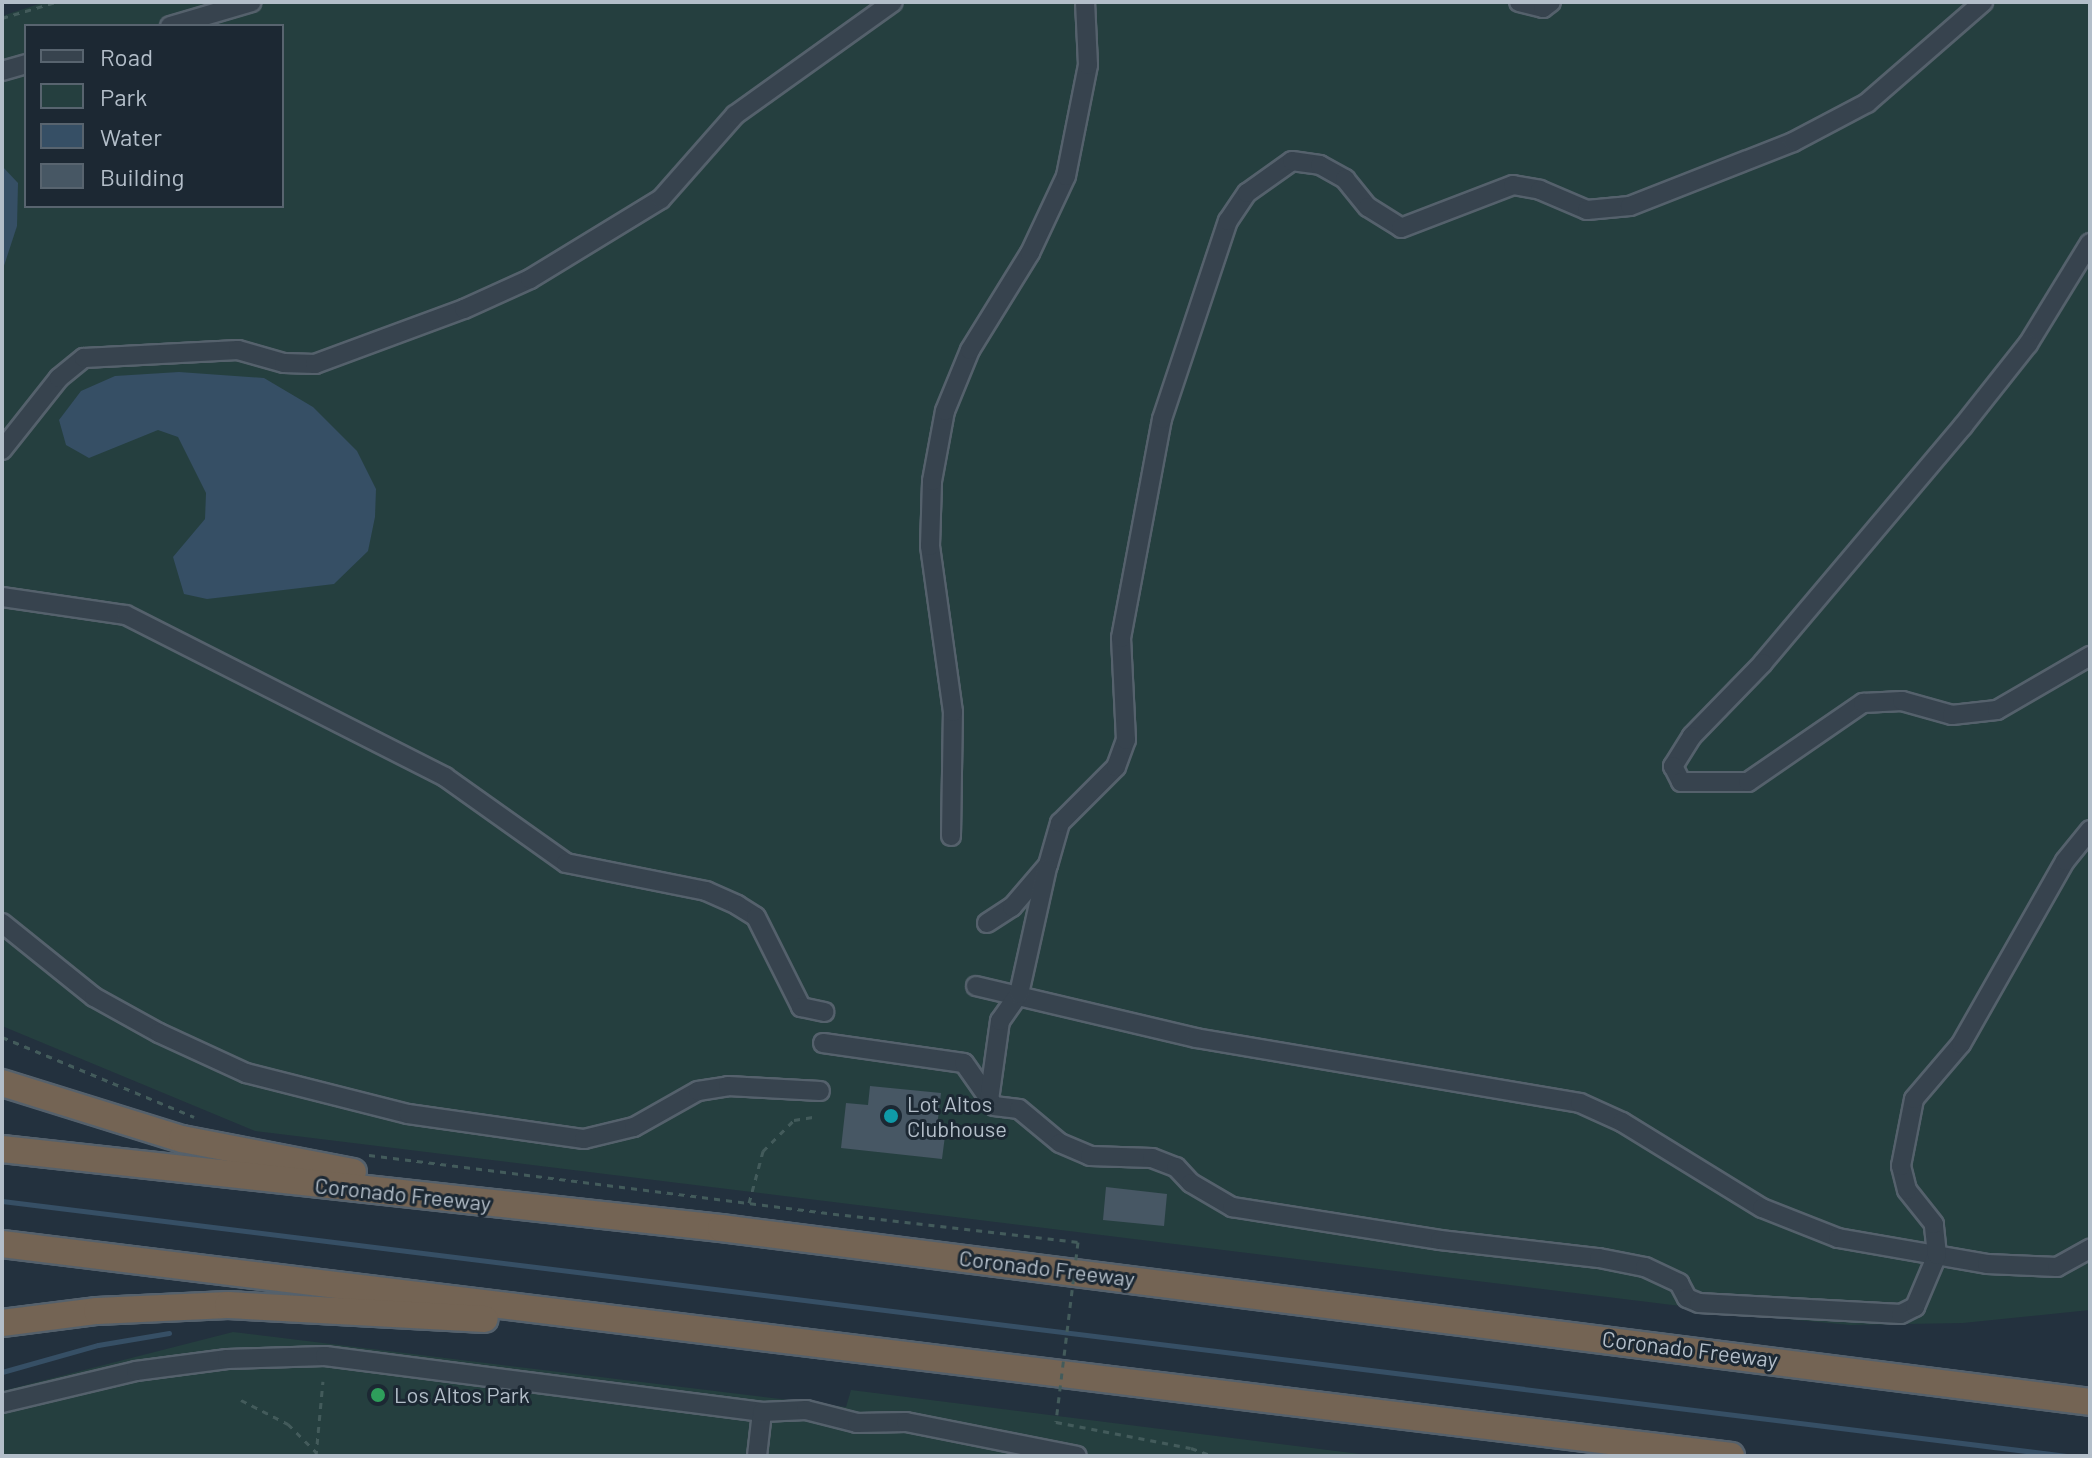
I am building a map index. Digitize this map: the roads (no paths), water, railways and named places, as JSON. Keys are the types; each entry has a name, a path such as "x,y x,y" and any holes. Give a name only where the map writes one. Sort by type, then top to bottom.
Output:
{"highway":[{"path":"2,1083 182,1139 291,1163 721,1228"},
{"name":"Coronado Freeway","path":"2,1149 721,1228 2090,1402"},
{"path":"2,1244 685,1331 931,1355 1731,1456"},
{"path":"2,1323 97,1311 228,1305 685,1331"}],"lane":[{"path":"177,24 252,2"},
{"path":"2,450 59,378 84,358 238,350 284,363 315,364 437,320 530,279 661,199 735,115 893,2"},
{"path":"951,836 953,712 930,546 932,481 945,411 970,350 1030,253 1066,176 1088,65 1085,2"},
{"path":"1519,2 1543,8 1551,2"},
{"path":"989,1100 1000,1021 1019,994 1060,823 1116,767 1126,740 1121,638 1162,419 1228,221 1258,183 1292,161 1320,165 1345,179 1389,225 1401,228 1513,185 1540,190 1587,210 1630,206 1793,142 1867,103 1983,2"},
{"path":"2,71 24,65"},
{"path":"2090,243 2028,344 1973,414 1763,663 1692,736 1673,766 1681,782 1748,782 1863,703 1902,701 1952,715 1997,710 2090,656"},
{"path":"2,597 126,615 445,777 566,863 706,891 737,905 756,917 801,1007 824,1012"},
{"path":"823,1043 964,1063 994,1106 1019,1109 1060,1143 1090,1156 1152,1158 1176,1167 1191,1183 1232,1207 1440,1240 1599,1258 1645,1267 1679,1283 1687,1298 1699,1303 1901,1314 1915,1307 1937,1255 1934,1224 1907,1190 1901,1166 1914,1099 1961,1044 2051,884 2090,830"},
{"path":"987,923 1012,907 1048,865"},
{"path":"2,923 94,997 159,1033 246,1073 408,1114 584,1139 634,1127 698,1091 728,1086 820,1091"},
{"path":"976,986 1196,1038 1580,1103 1622,1122 1762,1208 1838,1238 1937,1255 2057,1267 2090,1249"},
{"path":"2,1403 136,1371 227,1359 325,1356 762,1412 806,1410 857,1423 906,1422 1077,1456"},
{"path":"757,1456 762,1412"}],"water":[{"path":"2,166 18,183 17,226 2,272"},
{"path":"179,372 264,378 313,407 357,451 376,489 375,517 368,551 334,584 207,599 184,594 173,557 205,519 206,493 178,437 158,430 89,458 66,445 59,420 81,391 115,376"}],"waterway":[{"path":"2,1201 2066,1456"},
{"path":"2,1372 98,1345 169,1333"}],"place":[{"name":"Lot Altos Clubhouse","path":"891,1116"},
{"name":"Los Altos Park","path":"378,1395"}]}
